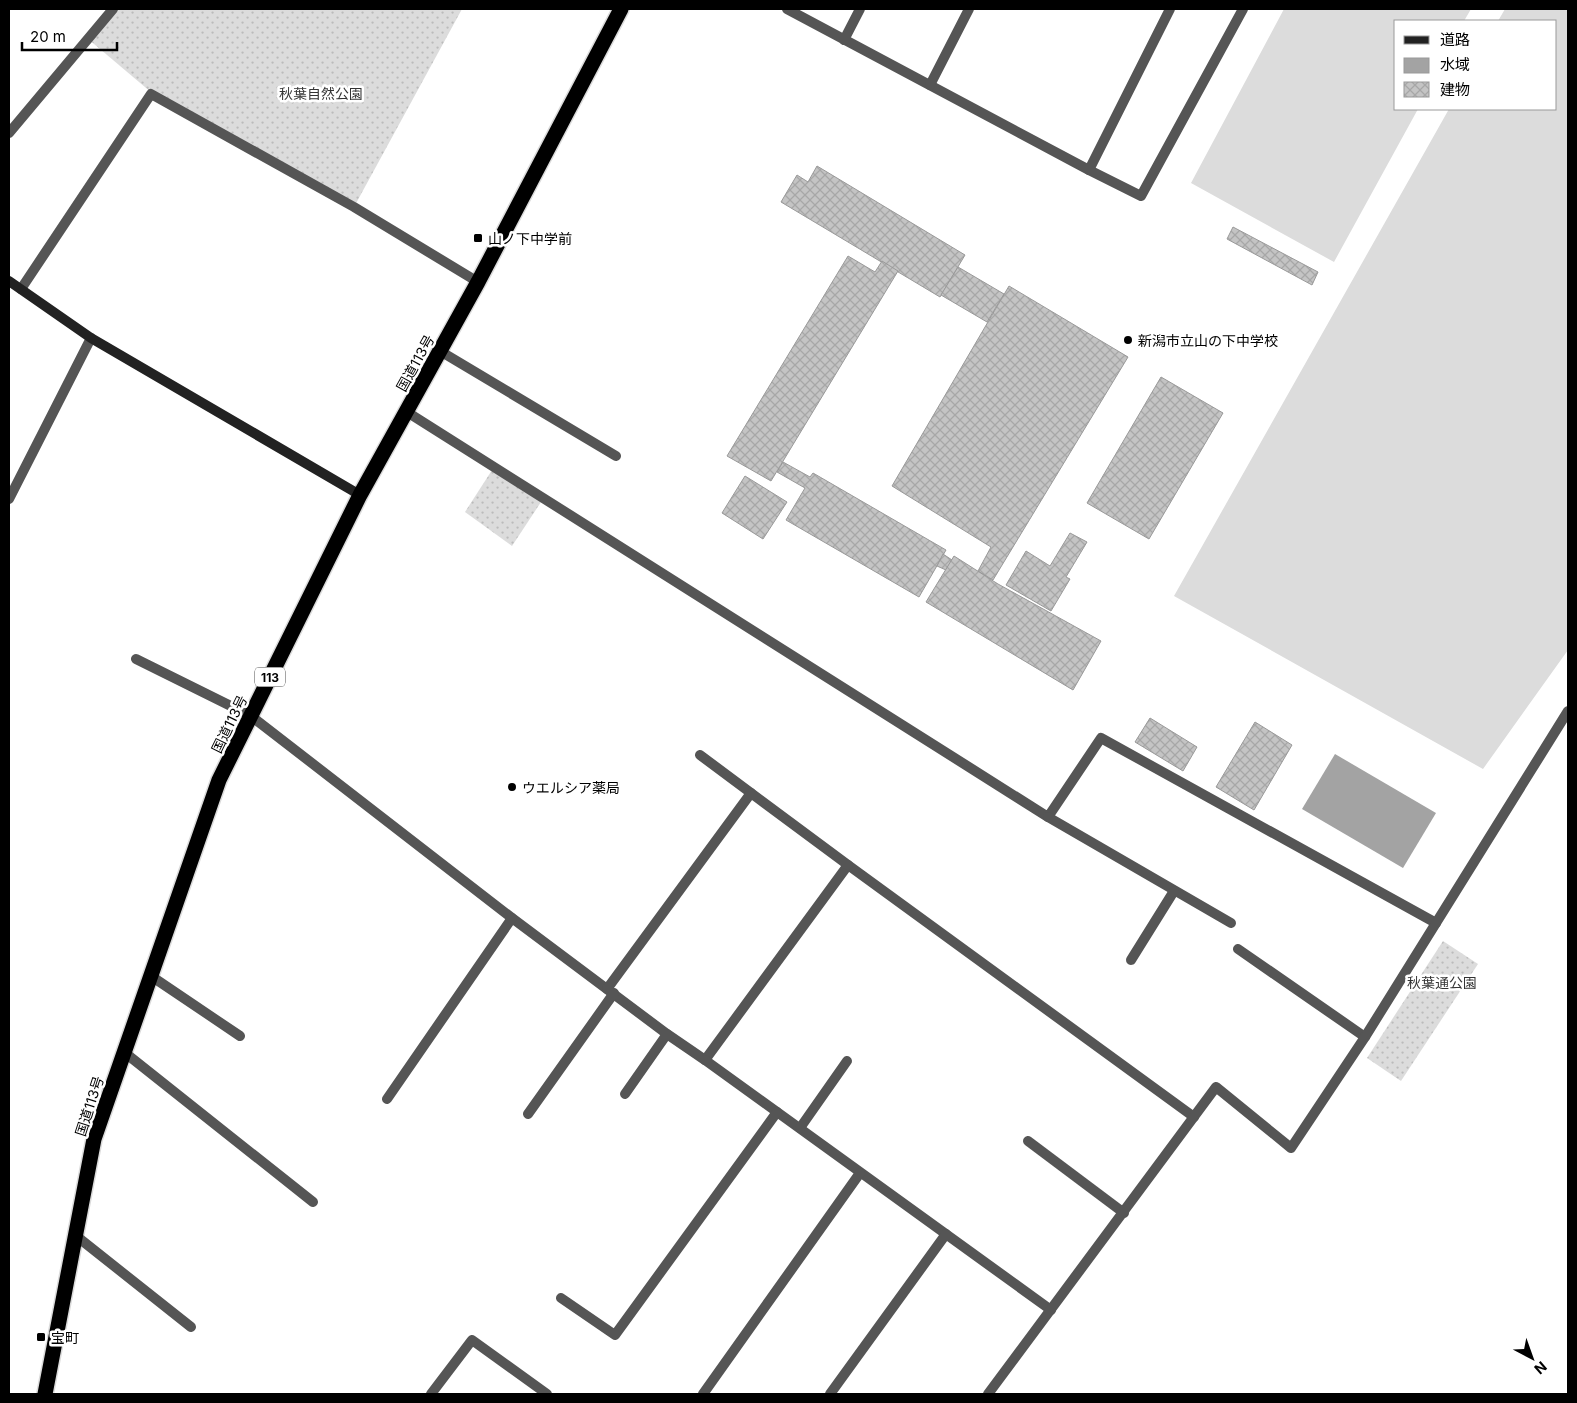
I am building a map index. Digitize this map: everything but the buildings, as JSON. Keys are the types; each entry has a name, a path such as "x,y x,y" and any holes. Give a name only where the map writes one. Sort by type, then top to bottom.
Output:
{"highway":[{"name":"国道113号","path":"45,1394 94,1139 219,780 360,495 478,282 620,9"}],"street":[{"path":"9,133 113,9"},
{"path":"787,9 1141,196 1243,9"},
{"path":"844,40 860,9"},
{"path":"930,85 970,9"},
{"path":"1089,170 1170,9"},
{"path":"21,289 151,94 354,207 478,282"},
{"path":"9,281 91,338 360,495"},
{"path":"9,499 91,338"},
{"path":"440,351 616,456"},
{"path":"407,412 1048,817 1231,923"},
{"path":"136,659 250,716 512,918 667,1034 1051,1310"},
{"path":"988,1394 1216,1087 1291,1148 1365,1037 1568,711"},
{"path":"1048,817 1101,738 1436,923"},
{"path":"700,755 1194,1117"},
{"path":"528,1114 611,991 751,793"},
{"path":"705,1060 848,865"},
{"path":"1131,960 1174,891"},
{"path":"387,1098 512,918"},
{"path":"1238,949 1365,1037"},
{"path":"151,976 240,1036"},
{"path":"625,1094 667,1034"},
{"path":"124,1052 312,1202"},
{"path":"800,1128 847,1061"},
{"path":"560,1298 615,1335 777,1112"},
{"path":"1028,1141 1124,1213"},
{"path":"703,1394 860,1173"},
{"path":"830,1394 946,1234"},
{"path":"75,1235 191,1327"},
{"path":"431,1394 472,1340 547,1394"}],"green space":[{"name":"秋葉自然公園","path":"113,9 462,9 354,207 152,93 87,38"},
{"path":"1284,9 1471,9 1465,20 1394,20 1394,110 1417,110 1334,262 1191,183"},
{"path":"1505,9 1568,9 1568,650 1483,769 1174,596 1448,110 1557,110 1557,20 1499,20"},
{"path":"494,467 543,499 512,546 465,512"},
{"name":"秋葉通公園","path":"1443,941 1478,964 1401,1081 1367,1058"}],"water":[{"path":"1335,754 1436,813 1403,868 1302,809"}],"place":[{"name":"山ノ下中学前","path":"478,238"},
{"name":"新潟市立山の下中学校","path":"1128,340"},
{"name":"ウエルシア薬局","path":"512,787"},
{"name":"宝町","path":"41,1337"}]}
